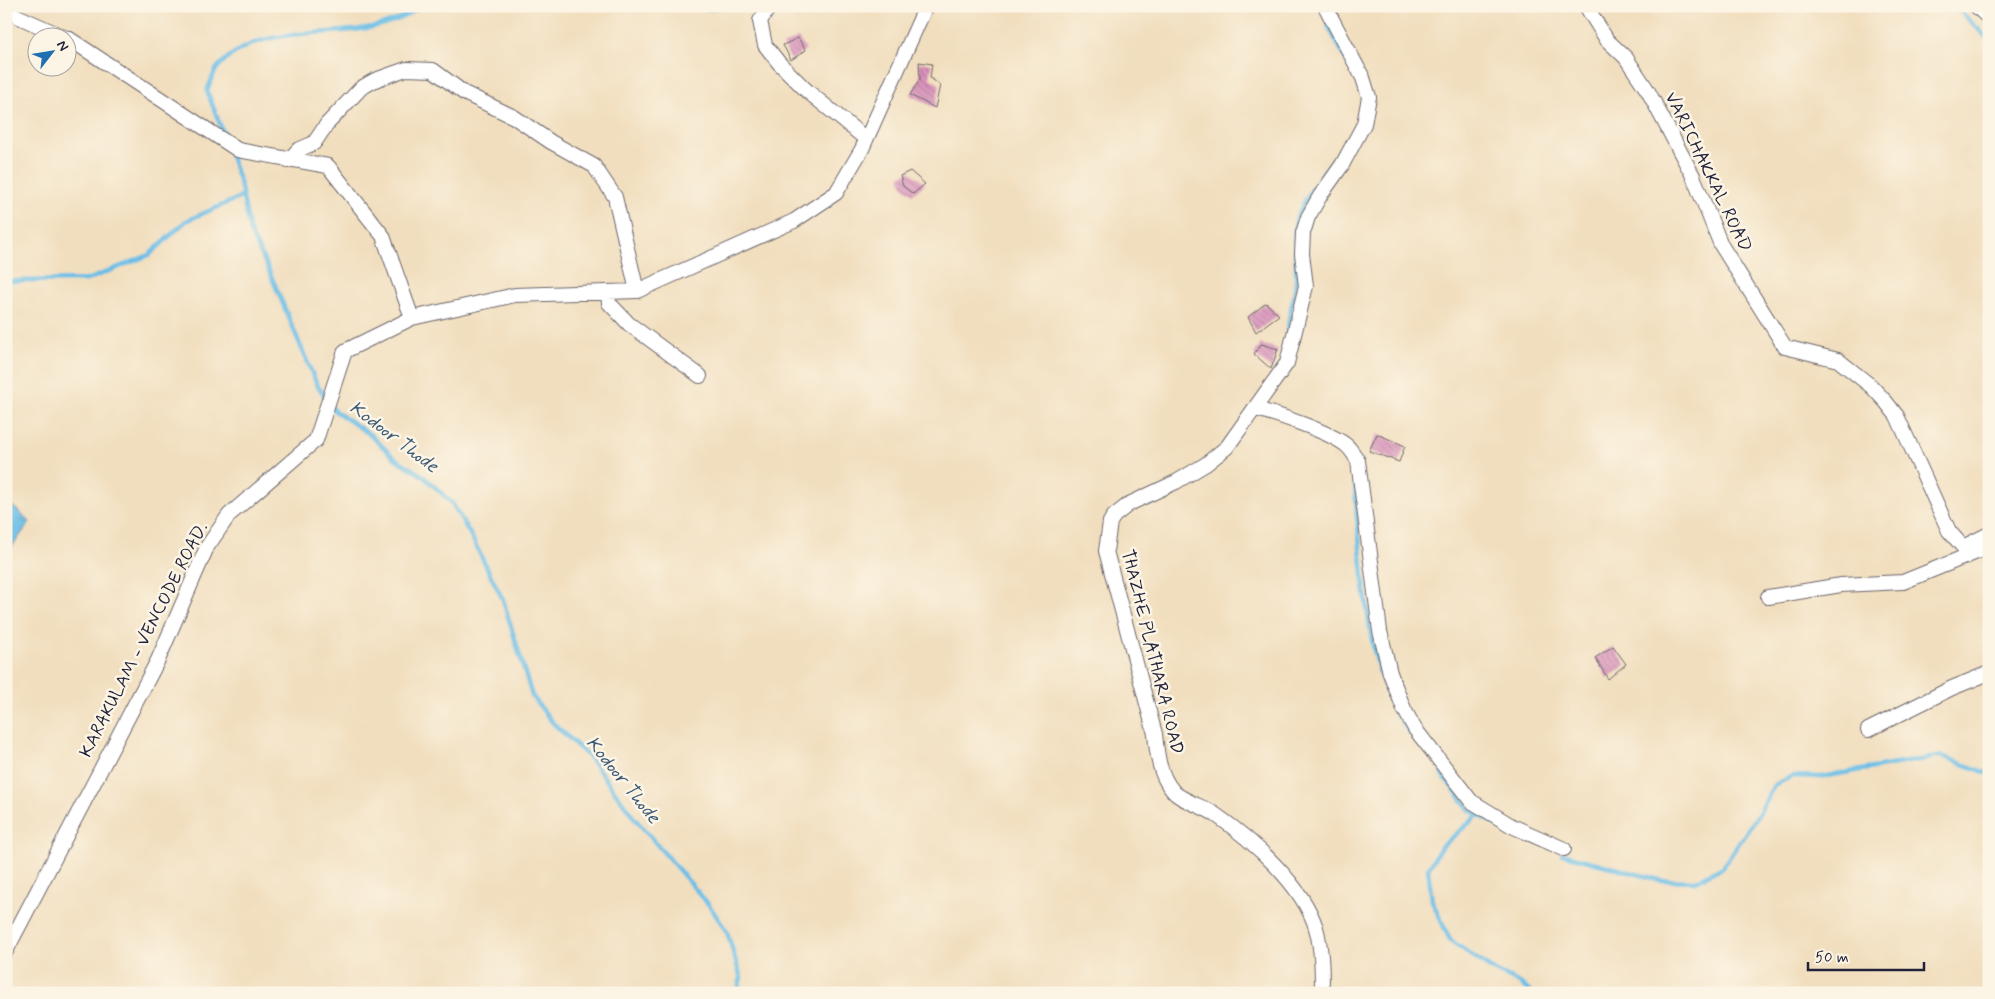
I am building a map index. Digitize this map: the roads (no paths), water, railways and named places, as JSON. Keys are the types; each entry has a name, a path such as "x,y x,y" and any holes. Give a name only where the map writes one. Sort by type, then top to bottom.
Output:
{"street":[{"path":"770,6 760,21 764,46 806,90 866,139"},
{"name":"KARAKULAM - VENCODE ROAD.","path":"6,951 158,660 207,547 229,515 316,440 345,351 412,318 515,295 637,291 794,221 836,192 866,139 926,6"},
{"name":"THAZHE PLATHARA ROAD","path":"1322,993 1322,963 1318,937 1304,901 1245,835 1213,813 1174,793 1164,776 1157,758 1155,734 1106,551 1110,522 1114,516 1129,504 1176,482 1206,464 1227,447 1281,374 1292,350 1306,286 1302,254 1303,233 1308,217 1320,196 1342,166 1359,134 1368,108 1368,90 1363,78 1325,6"},
{"name":"VARICHAKKAL ROAD","path":"1586,6 1607,40 1626,58 1648,91 1693,176 1721,245 1785,347 1838,360 1872,386 1897,416 1949,531 1957,543 1963,547 1968,546 1989,534"},
{"path":"1976,6 1989,18"},
{"path":"6,11 44,28"},
{"path":"78,45 238,150 288,161 328,166 383,236 412,318"},
{"path":"288,161 298,150 314,143 327,124 361,88 374,80 406,69 433,70 464,93 514,118 551,142 594,166 615,197 637,291"},
{"path":"608,293 609,303 629,324 700,376"},
{"path":"1255,409 1272,413 1324,434 1347,446 1358,461 1380,631 1390,673 1404,709 1415,729 1471,802 1512,826 1564,850"},
{"path":"1768,597 1841,585 1903,582 1989,547"},
{"path":"1868,730 1952,688 1989,674"}],"water":[{"path":"6,500 30,522 6,555"}],"waterway":[{"name":"Kodoor Thode","path":"224,135 207,91 218,67 239,50 263,40 289,35 371,27 397,20 420,6"},
{"name":"Kodoor Thode","path":"702,6 711,9 720,6"},
{"path":"1949,6 1962,13 1989,40"},
{"path":"1328,26 1347,61"},
{"path":"1287,340 1296,280 1295,226 1298,216 1318,180 1350,138"},
{"name":"Kodoor Thode","path":"228,147 240,183 250,232 267,266 317,385 327,399"},
{"path":"6,281 87,280 149,255 186,221 243,196"},
{"name":"Kodoor Thode","path":"331,406 335,411 369,434 396,459 423,476 452,503 470,534 503,600 532,696 553,723 590,758 635,819 709,905 727,932 741,978 737,993"},
{"path":"1337,447 1347,455 1353,470"},
{"path":"1355,485 1370,631 1388,695 1410,733"},
{"path":"1562,854 1660,880 1696,881 1723,867 1760,812 1774,785 1793,776 1821,777 1942,756 1989,774"},
{"path":"1441,773 1470,810 1514,834"},
{"path":"1478,815 1441,847 1428,869 1432,901 1450,940 1493,970 1520,983 1531,993"}]}
